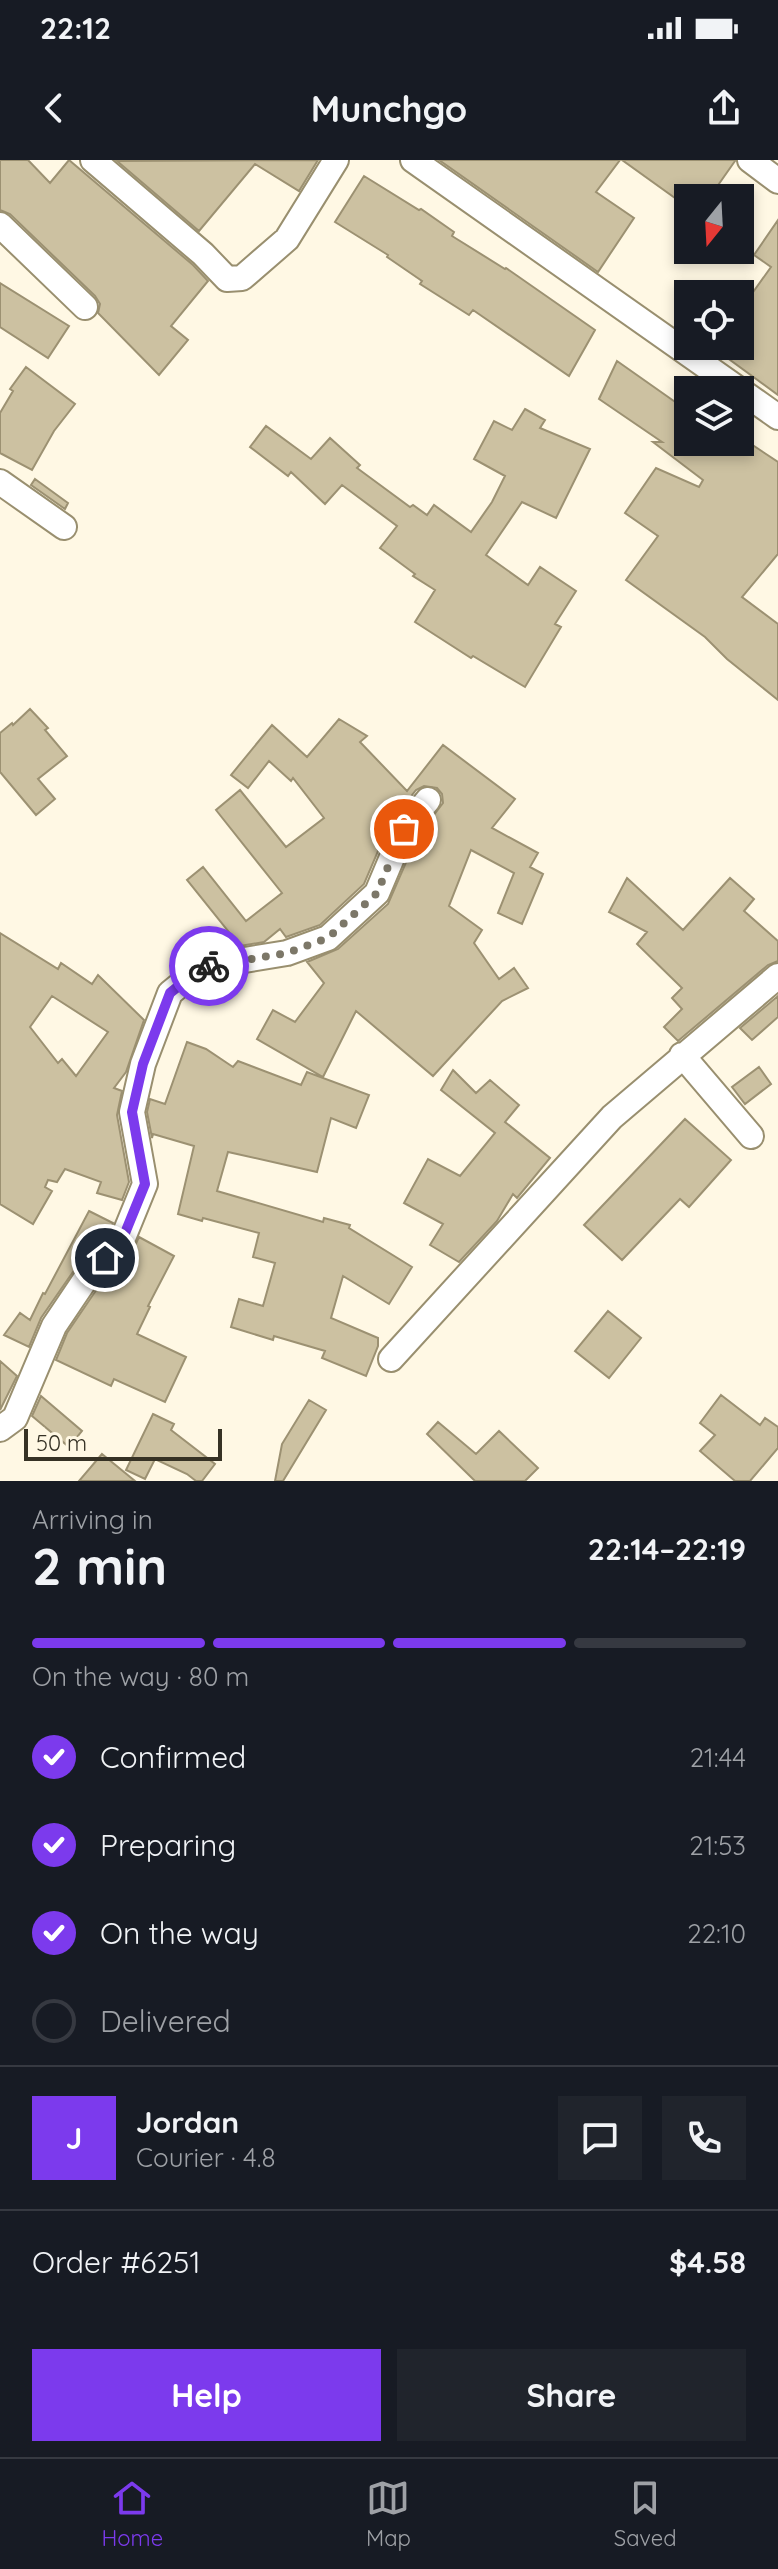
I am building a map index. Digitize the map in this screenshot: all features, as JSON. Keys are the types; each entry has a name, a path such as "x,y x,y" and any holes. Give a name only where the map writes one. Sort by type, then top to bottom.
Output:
{"street":[{"path":"93,160 203,254 227,279 242,278 287,239 336,160"},
{"path":"413,160 778,417"},
{"path":"750,160 778,181"},
{"path":"0,225 85,307"},
{"path":"0,482 64,527"},
{"path":"0,1429 15,1418 54,1326 87,1277 123,1238 145,1184 132,1112 143,1064 170,993 202,967 287,953 328,938 377,893 404,829 428,800"},
{"path":"391,1359 612,1117 778,976"},
{"path":"682,1055 751,1136"}],"building":[{"path":"0,160 28,160 50,183 69,160 208,281 171,326 188,340 159,375 98,313 100,304 95,296 10,214 0,210"},
{"path":"318,160 299,191 255,164 199,231 117,161"},
{"path":"439,160 620,160 596,192 634,218 598,272"},
{"path":"622,160 735,160 719,184 674,184 674,197"},
{"path":"364,176 421,209 454,232 452,236 506,268 595,330 569,376 473,310 469,315 420,284 422,281 388,255 335,222"},
{"path":"778,220 778,395 730,360 754,360 754,291 771,267 754,255"},
{"path":"0,283 69,326 48,358 0,327"},
{"path":"617,361 674,401 674,456 754,456 754,446 778,462 778,554 742,597 778,624 778,700 705,637 626,580 658,536 625,513 656,468 699,487 703,480 653,442 662,442 599,399"},
{"path":"26,367 75,404 54,431 32,470 0,453 0,413 13,391 10,389"},
{"path":"525,409 545,420 540,428 590,449 556,518 522,502 486,555 528,585 540,567 576,591 555,624 561,627 525,687 473,656 471,658 415,622 435,590 380,548 397,526 342,485 325,504 291,472 288,476 250,447 266,426 311,459 330,438 360,465 357,468 410,507 413,505 427,515 434,505 471,532 505,476 474,459 494,421 512,430"},
{"path":"35,479 68,503 65,509 31,485"},
{"path":"30,709 67,756 38,779 55,799 36,815 0,772 0,733"},
{"path":"339,719 367,736 360,742 407,791 443,745 515,799 492,828 538,853 530,867 543,874 522,924 498,913 514,873 471,850 449,906 482,930 474,943 499,979 514,968 528,988 502,1001 433,1076 356,1011 323,1077 257,1039 273,1010 295,1022 324,983 307,962 338,949 388,904 417,837 443,803 442,794 437,788 424,786 416,790 390,823 364,884 320,925 286,937 280,929 264,942 240,946 187,880 203,867 246,921 282,893 216,810 240,790 286,847 324,818 293,778 291,781 269,761 248,788 231,775 272,725 307,757"},
{"path":"627,878 683,930 730,878 754,899 744,911 778,941 778,961 768,965 678,1041 664,1027 682,1009 672,998 682,988 637,944 647,932 609,912"},
{"path":"0,933 58,969 61,963 92,984 98,975 144,1020 126,1072 114,1088 122,1091 117,1115 129,1182 122,1200 97,1193 101,1182 65,1169 57,1182 48,1180 45,1187 52,1191 33,1224 0,1204","holes":["52,996 108,1032 76,1076 62,1059 58,1063 30,1027"]},
{"path":"778,996 778,1017 752,1040 740,1028"},
{"path":"187,1042 206,1049 233,1067 238,1061 301,1085 307,1072 369,1095 356,1128 331,1118 317,1172 228,1152 217,1191 323,1222 324,1218 350,1225 349,1228 412,1267 389,1304 343,1276 331,1318 378,1338 378,1346 366,1376 322,1358 325,1351 231,1327 239,1299 263,1306 275,1263 253,1257 259,1233 178,1214 194,1146 153,1134 152,1138 147,1112 150,1099 165,1104"},
{"path":"759,1067 771,1084 745,1104 732,1087"},
{"path":"453,1070 476,1093 490,1080 519,1105 505,1122 550,1158 517,1198 513,1194 497,1221 459,1262 430,1245 443,1224 404,1203 428,1159 460,1176 495,1133 441,1090"},
{"path":"685,1119 731,1160 689,1207 680,1199 622,1260 584,1225"},
{"path":"89,1211 113,1223 110,1230 75,1269 41,1318 29,1347 4,1335 20,1313 30,1320"},
{"path":"139,1237 174,1256 137,1334 186,1357 165,1402 114,1379 111,1386 56,1360 67,1333 99,1286 134,1248"},
{"path":"608,1311 641,1338 609,1378 575,1351"},
{"path":"0,1361 17,1376 0,1410"},
{"path":"721,1395 760,1425 765,1418 778,1427 778,1448 750,1481 735,1481 700,1451 715,1435 700,1423"},
{"path":"41,1396 82,1431 69,1447 32,1416"},
{"path":"309,1400 326,1410 283,1481 275,1481 282,1444"},
{"path":"153,1414 174,1424 171,1430 215,1464 202,1481 196,1481 155,1459 145,1479 126,1470"},
{"path":"438,1422 476,1454 499,1431 538,1468 525,1481 475,1481 427,1434"},
{"path":"102,1454 135,1481 79,1481"}],"way so far":[{"path":"209,966 287,953 328,938 377,893 404,829"}],"route":[{"path":"105,1258 123,1238 145,1184 132,1112 143,1064 170,993 202,967 209,966"}]}
